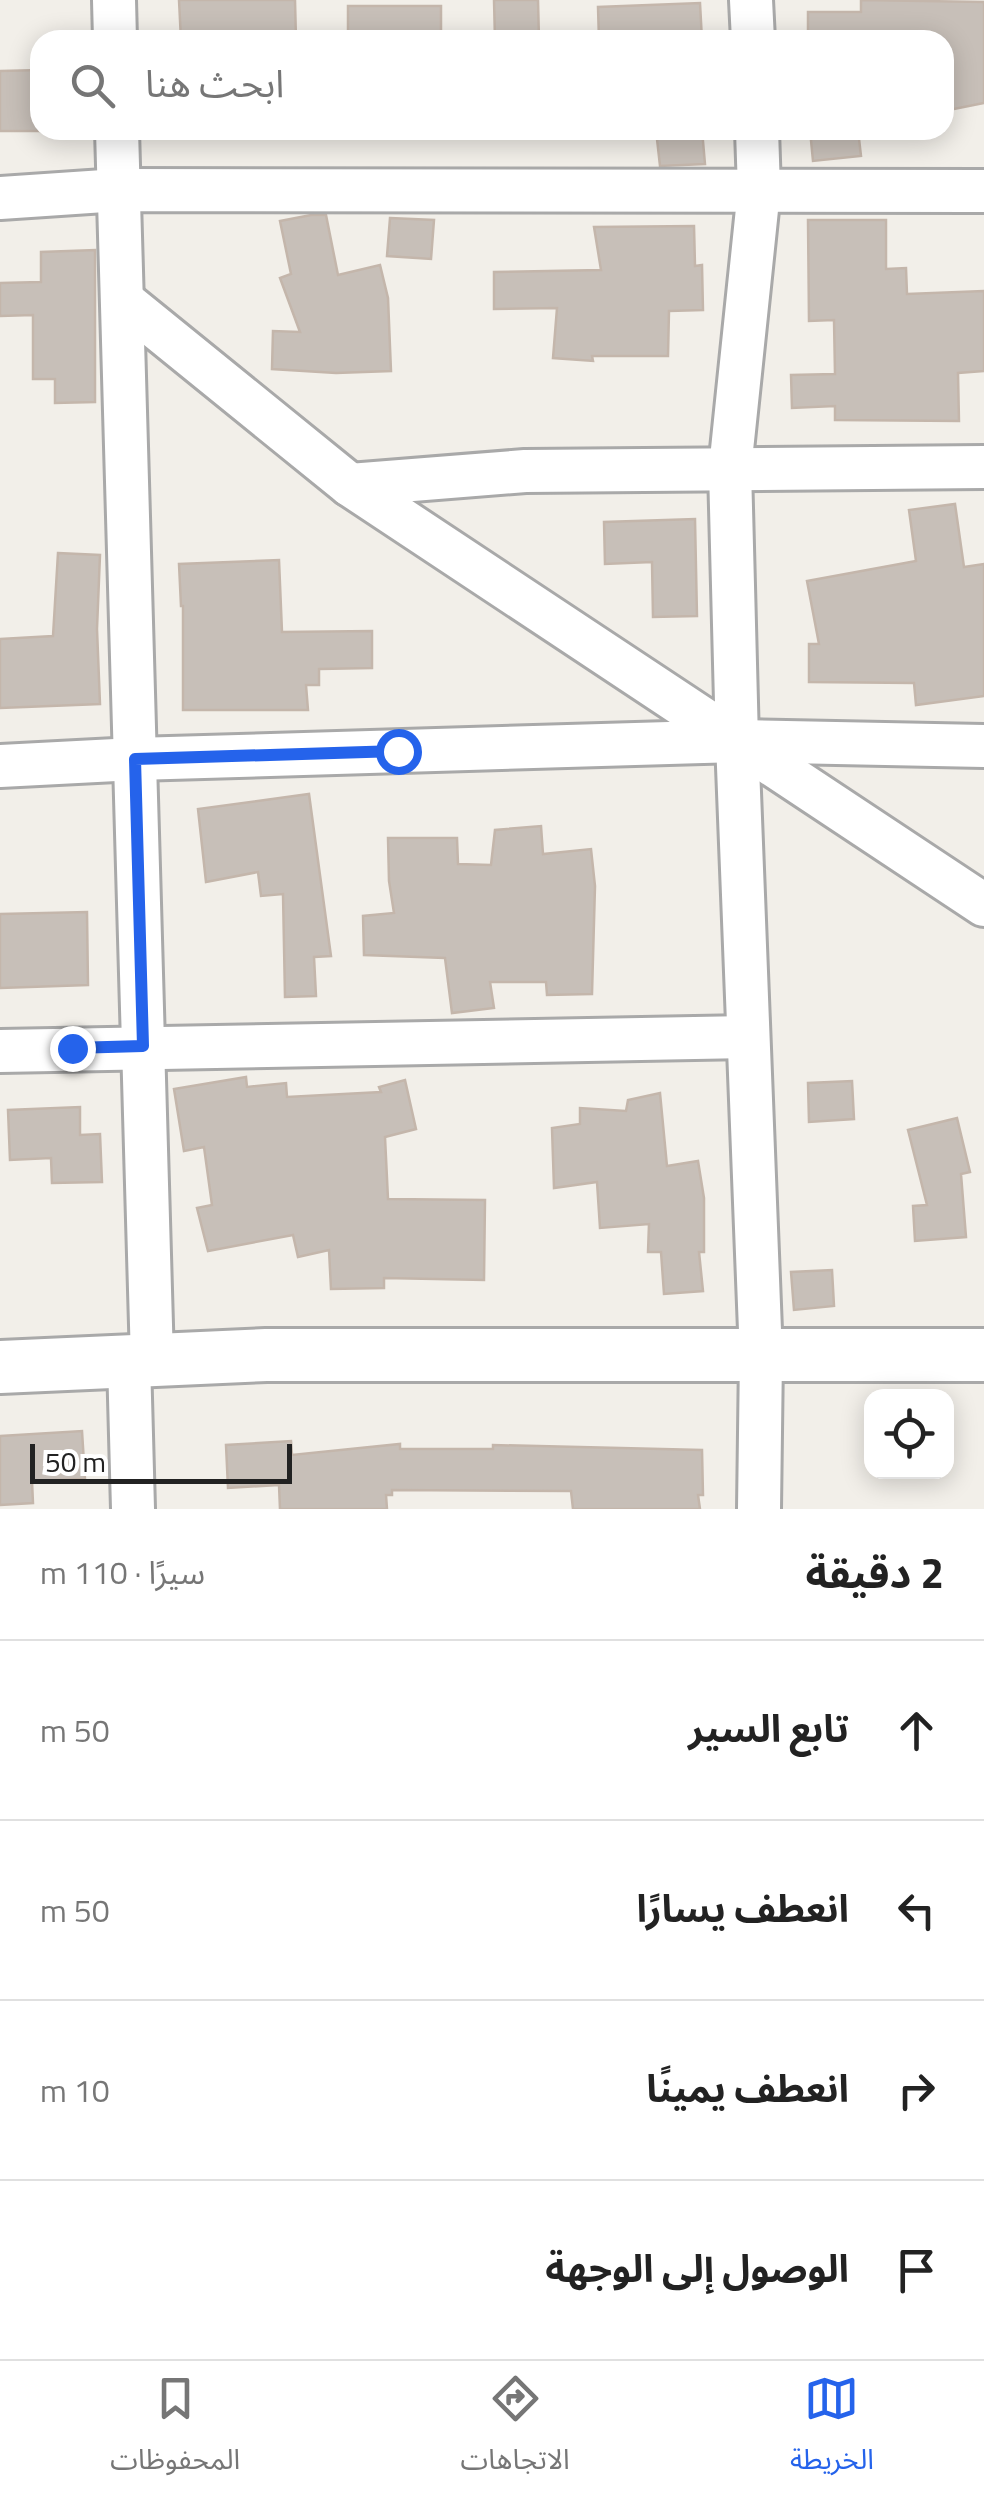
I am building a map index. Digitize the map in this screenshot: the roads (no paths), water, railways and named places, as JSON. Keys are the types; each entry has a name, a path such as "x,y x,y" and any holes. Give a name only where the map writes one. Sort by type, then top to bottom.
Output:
{"street":[{"path":"114,0 115,30"},
{"path":"751,0 752,30"},
{"path":"118,140 143,1046 141,1361 132,1509"},
{"path":"756,140 759,190 730,470 761,1356 760,1509"},
{"path":"0,198 119,190 984,190"},
{"path":"122,300 350,485 984,904"},
{"path":"350,485 525,471 984,467"},
{"path":"0,766 737,741 984,746"},
{"path":"0,1050 748,1037"},
{"path":"0,1367 266,1355 984,1355"}]}
